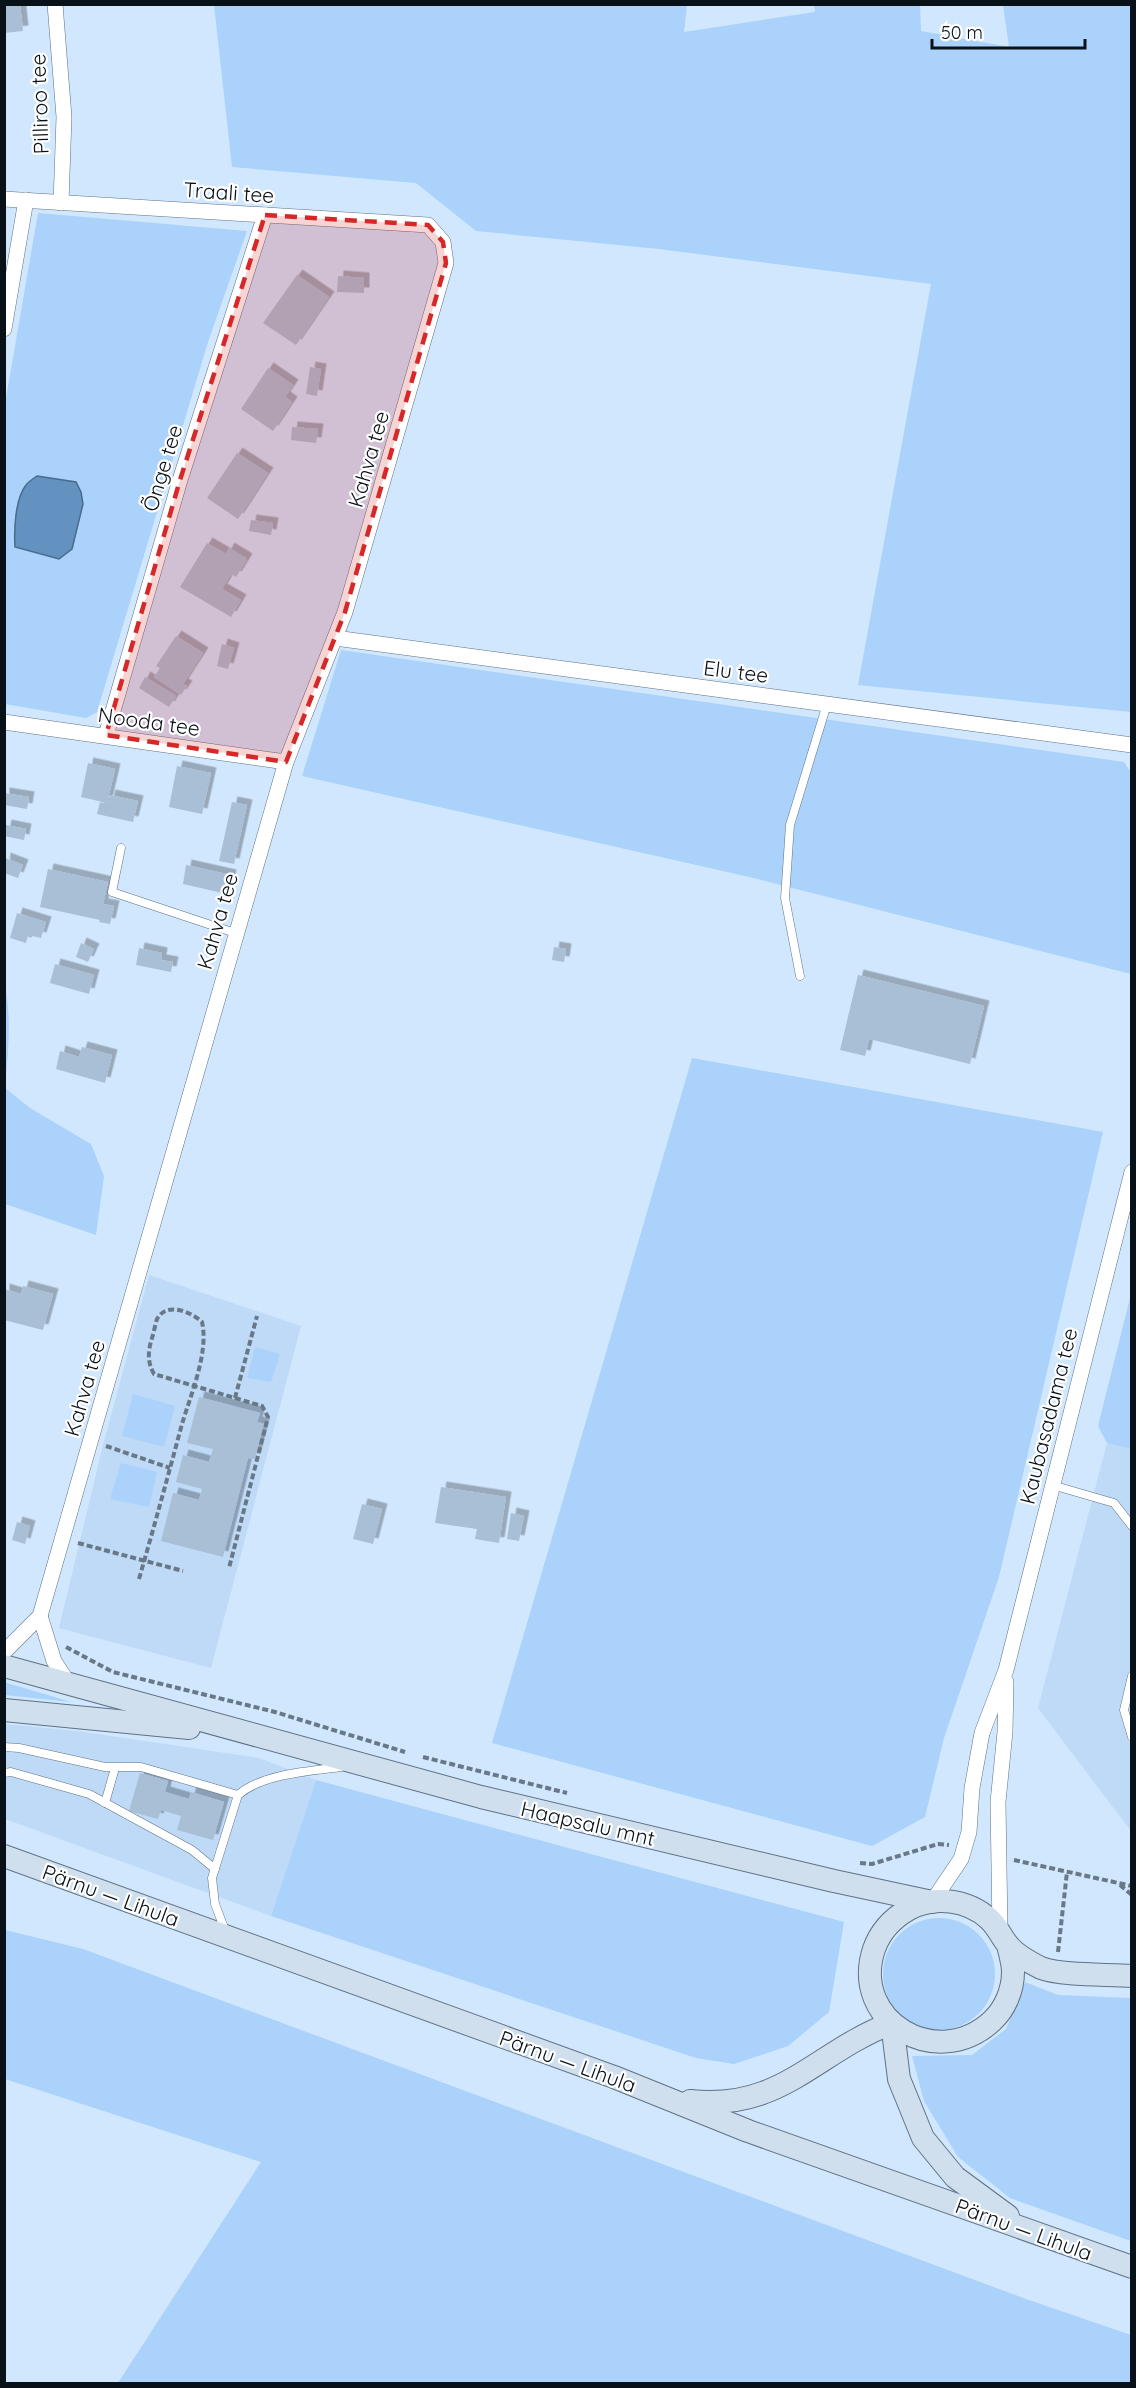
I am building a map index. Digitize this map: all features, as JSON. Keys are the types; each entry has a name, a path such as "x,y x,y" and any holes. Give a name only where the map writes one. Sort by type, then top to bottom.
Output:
{"main road":[{"path":"4,1666 247,1733"},
{"path":"4,1710 247,1733"},
{"name":"Haapsalu mnt","path":"247,1733 481,1797 932,1902"},
{"name":"Pärnu — Lihula","path":"4,1856 614,2077 748,2131 1131,2267"},
{"path":"1004,1938 1013,1970 1008,1998 998,2016 981,2031 954,2042 931,2042 913,2037 892,2023 878,2003 871,1982 874,1951 888,1925 900,1914 914,1906 932,1902 960,1903 978,1911 1033,1964 1044,1969 1131,1976"},
{"path":"662,2096 709,2103 735,2102 752,2098 801,2074 870,2031 892,2023"},
{"path":"892,2023 899,2079 923,2138 955,2177 1028,2230"}],"street":[{"name":"Pilliroo tee","path":"55,4 64,117 61,203"},
{"name":"Traali tee","path":"4,199 428,225 443,242"},
{"path":"4,329 26,200"},
{"name":"Õnge tee","path":"106,735 180,480 265,215"},
{"name":"Kahva tee","path":"4,1652 40,1616 286,762 345,612 446,263 443,242"},
{"name":"Elu tee","path":"335,638 1131,745"},
{"name":"Nooda tee","path":"4,722 286,762"},
{"name":"Kaubasadama tee","path":"932,1902 961,1859 969,1832 972,1788 982,1733 1006,1670 1131,1172"},
{"path":"40,1616 54,1661 69,1684"},
{"name":"Kaubasadama tee","path":"1004,1938 998,1802 1005,1732 1006,1670"}],"lane":[{"path":"800,976 785,898 790,825 827,704"},
{"path":"121,848 112,892 235,933"},
{"path":"1052,1485 1114,1503 1131,1526"},
{"path":"1131,1676 1124,1710 1131,1737"},
{"path":"4,1747 19,1748 115,1768 141,1767 238,1795"},
{"path":"228,1938 215,1904 212,1878 238,1795 243,1790 268,1780 303,1771 363,1765"},
{"path":"105,1803 115,1768"},
{"path":"4,1773 11,1772 89,1794 192,1850 215,1869"}],"path":[{"path":"140,1578 170,1468 193,1386 204,1346 205,1333 202,1322 193,1314 170,1310 162,1313 157,1320 148,1351 150,1368 154,1374 193,1386 262,1406 268,1417 230,1568"},
{"path":"235,1398 257,1316"},
{"path":"91,1441 170,1468"},
{"path":"63,1539 183,1571"},
{"path":"46,1640 74,1649 112,1671 275,1712 412,1754 573,1795"},
{"path":"849,1863 872,1864 938,1844 964,1848"},
{"path":"1000,1856 1131,1886"},
{"path":"1056,1971 1067,1872"},
{"path":"1117,1882 1131,1895"}],"highlighted area":[{"path":"265,215 428,225 443,242 446,263 345,612 286,762 106,735 180,480"}],"shaded area":[{"path":"214,5 687,5 684,32 815,12 814,5 920,5 921,31 1009,47 1003,5 1131,5 1131,712 858,685 931,284 659,249 476,231 416,183 232,167"},
{"path":"38,213 247,231 208,342 97,712 86,718 5,704 5,404"},
{"path":"37,476 76,482 81,492 83,504 72,549 59,559 15,547 17,506 26,485"},
{"path":"341,650 1124,762 1132,774 1131,974 745,876 302,776"},
{"path":"5,984 9,1034 5,1084"},
{"path":"692,1058 1103,1132 999,1577 944,1738 925,1817 872,1846 492,1743"},
{"path":"4,1087 30,1108 91,1144 104,1176 96,1235 5,1204"},
{"path":"149,1275 301,1326 211,1668 59,1628 103,1445"},
{"path":"1131,1294 1131,1449 1107,1443 1098,1426"},
{"path":"255,1347 280,1354 271,1382 247,1378"},
{"path":"133,1394 175,1406 164,1447 122,1436"},
{"path":"1107,1443 1131,1449 1131,1831 1038,1708"},
{"path":"121,1463 157,1472 149,1507 110,1499"},
{"path":"4,1682 71,1702 5,1695"},
{"path":"5,1724 77,1731 259,1758 316,1780 271,1916 5,1819"},
{"path":"316,1780 844,1922 829,2012 788,2046 734,2064 696,2058 271,1916"},
{"path":"939,1918 961,1922 979,1934 991,1952 995,1974 991,1996 979,2014 961,2026 939,2030 917,2026 899,2014 887,1996 883,1974 887,1952 899,1934 917,1922"},
{"path":"5,1930 83,1949 1026,2299 1131,2335 1131,2383 118,2383 261,2162 5,2079"},
{"path":"1025,1982 1058,1995 1131,1998 1131,2241 1010,2198 958,2157 924,2101 912,2056 972,2055 1006,2029"}],"building":[{"path":"4,4 20,4 23,31 4,33"},
{"path":"297,275 329,297 296,345 263,323"},
{"path":"338,276 364,278 364,293 337,292"},
{"path":"310,367 321,369 317,396 306,394"},
{"path":"268,368 293,385 285,397 292,402 273,431 241,409"},
{"path":"292,427 318,429 316,443 291,440"},
{"path":"237,453 268,473 238,519 207,498"},
{"path":"251,520 273,523 271,535 249,531"},
{"path":"207,543 226,554 229,548 247,559 236,577 231,574 222,589 241,600 231,617 180,587"},
{"path":"176,636 203,653 183,684 187,686 181,695 154,677 160,668 156,666"},
{"path":"222,644 234,648 228,669 217,666"},
{"path":"145,677 176,696 169,707 139,688"},
{"path":"88,763 115,769 107,803 81,797"},
{"path":"177,766 211,773 202,814 169,807"},
{"path":"4,793 29,797 27,809 4,805"},
{"path":"110,795 138,801 133,822 97,814 100,802 108,804"},
{"path":"232,802 247,805 234,864 219,861"},
{"path":"6,825 26,829 24,840 4,836"},
{"path":"5,858 23,865 18,878 4,873"},
{"path":"186,865 231,875 227,894 183,884"},
{"path":"48,869 108,882 103,904 114,906 110,924 40,907"},
{"path":"17,913 46,922 41,938 28,935 26,943 10,938"},
{"path":"81,943 94,949 88,962 76,957"},
{"path":"554,947 566,949 564,962 552,960"},
{"path":"139,948 162,953 161,960 173,962 171,972 136,965"},
{"path":"55,964 94,975 89,994 50,983"},
{"path":"858,975 984,1006 970,1064 869,1039 865,1056 840,1050"},
{"path":"82,1047 112,1055 105,1083 56,1069 60,1051 79,1057"},
{"path":"23,1286 53,1294 43,1330 4,1320 4,1289 21,1294"},
{"path":"199,1397 260,1413 257,1422 264,1424 255,1459 248,1458 223,1557 161,1541 173,1493 199,1500 202,1489 176,1482 183,1455 209,1462 213,1449 187,1443"},
{"path":"441,1487 506,1497 499,1543 475,1539 477,1529 435,1523"},
{"path":"362,1504 382,1509 373,1544 353,1539"},
{"path":"511,1513 524,1516 519,1541 507,1539"},
{"path":"17,1522 30,1526 25,1544 12,1540"},
{"path":"140,1773 168,1781 165,1792 189,1799 191,1792 224,1802 213,1840 177,1830 181,1816 161,1810 158,1819 129,1811"}]}
